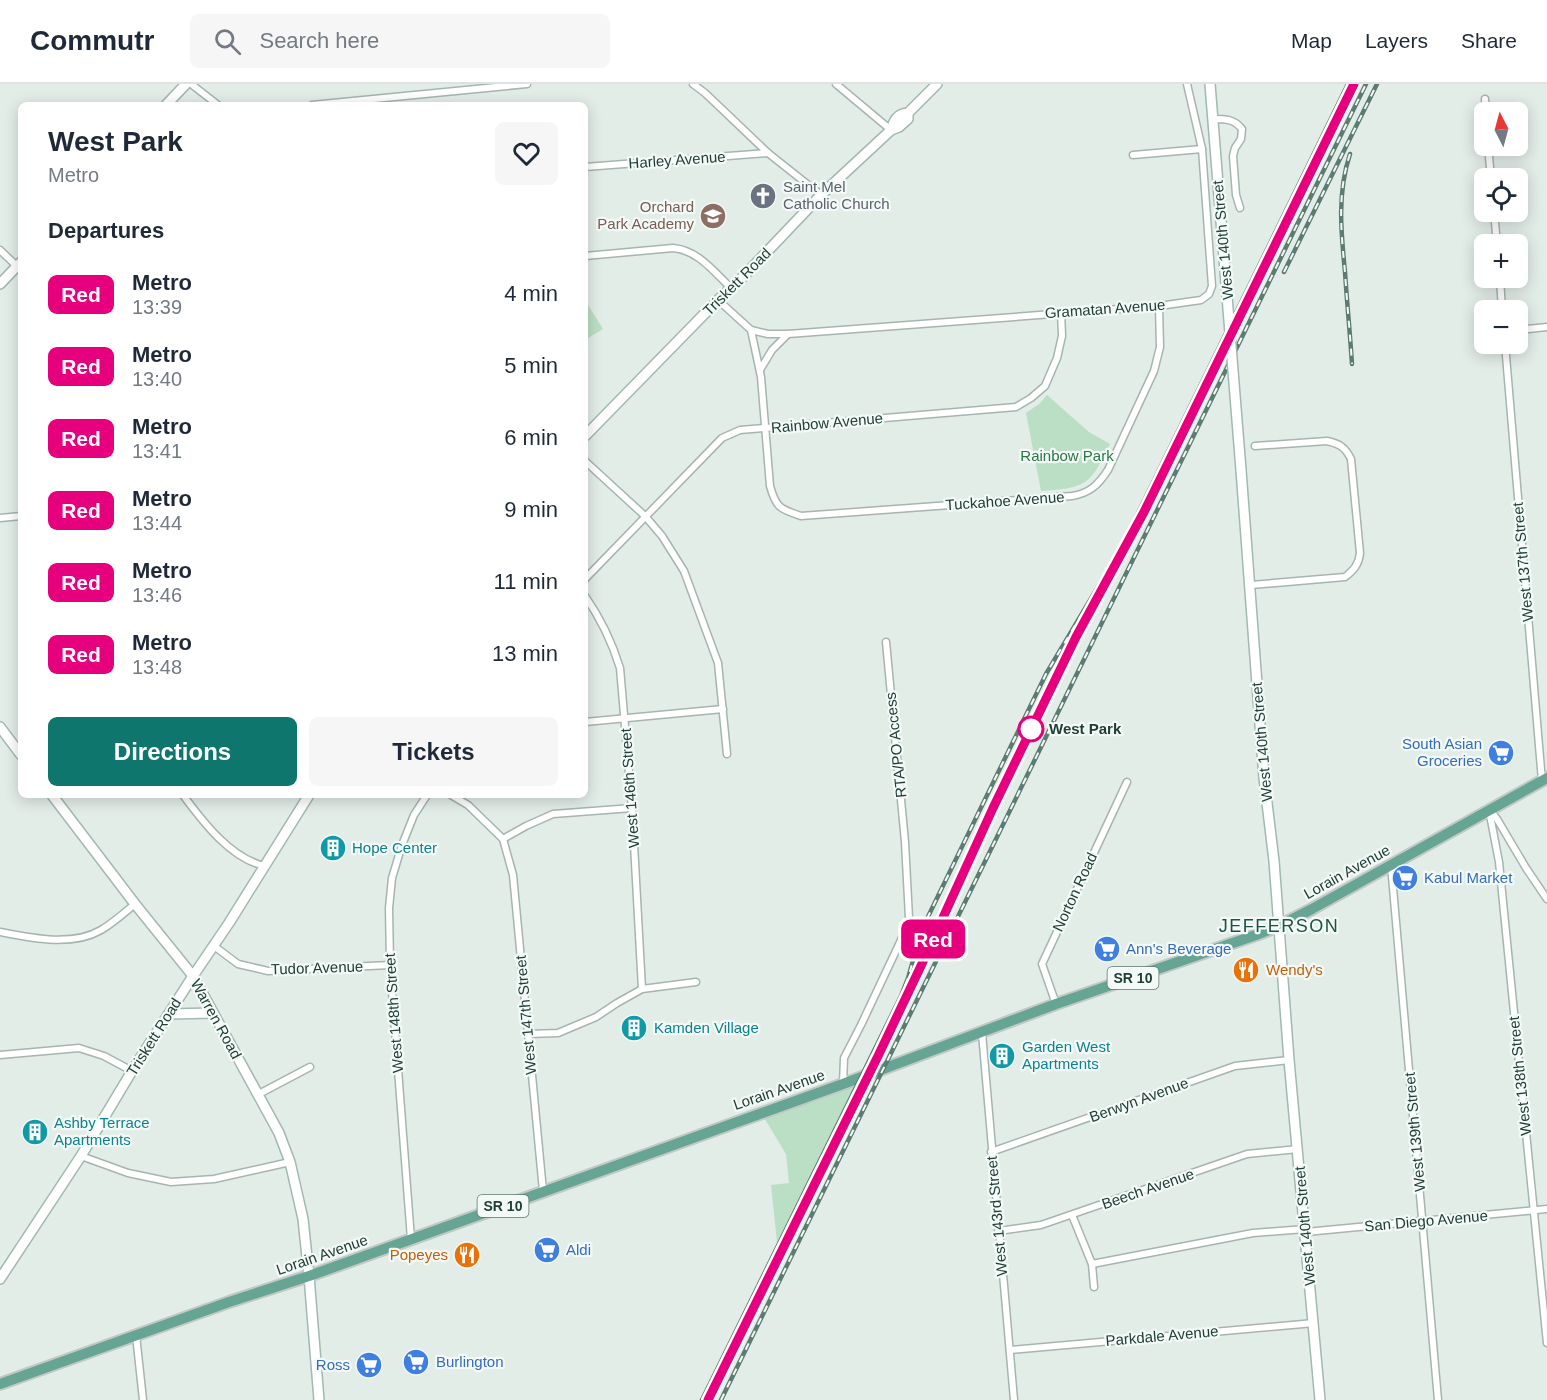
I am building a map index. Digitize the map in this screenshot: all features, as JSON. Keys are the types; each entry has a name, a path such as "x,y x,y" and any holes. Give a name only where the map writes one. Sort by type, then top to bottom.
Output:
{"main road":[{"path":"169,102 186,84"},
{"name":"Triskett Road","path":"588,433 821,195 891,130 894,120 902,113 908,113 938,84"},
{"name":"West 140th Street","path":"1210,84 1251,585 1264,778 1274,861 1289,1060 1320,1400"},
{"path":"0,284 18,268"},
{"path":"0,727 18,751"},
{"name":"Lorain Avenue","path":"0,1384 229,1302 309,1276 843,1084 1056,1004 1256,935 1312,909 1545,780"},
{"name":"Warren Road","path":"54,798 193,976 279,1133 291,1162 303,1220 320,1400"},
{"name":"Triskett Road","path":"0,1279 81,1156 132,1071 307,798"},
{"path":"169,1014 213,1013"}],"street":[{"path":"191,84 214,102"},
{"path":"343,102 527,84"},
{"path":"693,84 768,153 821,195"},
{"path":"836,84 891,130"},
{"name":"Gramatan Avenue","path":"751,330 768,334 788,334 1160,306 1201,300 1209,294 1212,286 1202,149 1187,84"},
{"path":"1213,119 1230,119 1242,129 1241,139 1235,147 1233,156 1236,195 1240,208"},
{"path":"1133,155 1202,149"},
{"name":"Harley Avenue","path":"588,167 768,153"},
{"path":"588,256 684,249 696,255 731,288"},
{"path":"0,250 18,264"},
{"path":"718,300 751,330 760,370 765,428"},
{"name":"Tuckahoe Avenue","path":"765,428 770,486 774,499 782,510 801,516 1084,494 1102,479 1108,470 1154,371 1160,347 1160,306"},
{"name":"Rainbow Avenue","path":"588,576 722,438 740,430 1016,407 1045,386 1057,358 1062,336 1061,312"},
{"path":"1528,329 1547,327"},
{"path":"760,370 772,350 788,334"},
{"name":"West 137th Street","path":"1506,354 1545,780"},
{"path":"1251,585 1345,577 1353,572 1359,562 1360,553 1351,459 1346,449 1338,443 1327,441 1255,446"},
{"path":"588,463 645,516 662,536 684,572 718,663 727,754"},
{"path":"0,518 18,516"},
{"name":"West 146th Street","path":"588,600 600,618 615,649 620,668 632,808 642,989"},
{"name":"RTA/PO Access","path":"843,1084 844,1058 861,1026 909,918 906,849 886,642"},
{"path":"588,722 723,709"},
{"name":"Norton Road","path":"1056,1004 1041,964 1127,782"},
{"path":"185,798 203,822 228,846 255,864 265,866"},
{"name":"West 148th Street","path":"411,1239 390,965 389,908 392,878 402,845 414,815 425,798"},
{"path":"456,798 468,805 503,839 553,814 632,808"},
{"path":"1489,810 1547,899"},
{"name":"West 138th Street","path":"1489,810 1499,862 1547,1343"},
{"name":"West 147th Street","path":"503,839 513,875 543,1191"},
{"name":"West 139th Street","path":"1391,865 1438,1400"},
{"path":"0,932 35,939 56,940 83,937 101,930 135,904"},
{"name":"Tudor Avenue","path":"214,946 238,964 267,971 390,965"},
{"path":"528,1034 558,1033 596,1017 642,989 696,982"},
{"name":"West 143rd Street","path":"982,1033 1014,1400"},
{"path":"0,1055 79,1048 104,1056 132,1071"},
{"name":"Berwyn Avenue","path":"991,1152 1234,1066 1289,1060"},
{"path":"257,1095 310,1066"},
{"name":"Beech Avenue","path":"998,1231 1041,1225 1247,1154 1298,1149"},
{"path":"81,1156 128,1173 171,1182 214,1179 291,1162"},
{"name":"San Diego Avenue","path":"1092,1264 1254,1233 1547,1209"},
{"path":"1072,1215 1092,1264 1094,1287"},
{"name":"Parkdale Avenue","path":"1010,1350 1314,1323"},
{"path":"136,1335 143,1400"}],"green space":[{"path":"588,305 603,329 588,338"},
{"name":"Rainbow Park","path":"1047,395 1089,432 1110,444 1092,476 1085,482 1078,486 1041,491 1026,413"},
{"path":"862,1082 778,1252 771,1185 789,1183 786,1154 763,1116"}],"railway":[{"path":"702,1400 901,996 922,929 1046,674 1120,550 1348,84"},
{"path":"721,1400 1366,84"},
{"path":"1284,272 1377,84"},
{"path":"1350,154 1343,183 1341,213 1352,364"},
{"path":"913,983 993,808 1075,638"}],"metro line":[{"name":"Red","path":"708,1400 879,1054 993,808 1076,637 1144,512 1354,84"}],"place":[{"name":"Saint Mel Catholic Church","path":"763,196"},
{"name":"Orchard Park Academy","path":"713,216"},
{"name":"West Park","path":"1031,729"},
{"name":"South Asian Groceries","path":"1501,753"},
{"name":"Hope Center","path":"333,848"},
{"name":"Kabul Market","path":"1405,878"},
{"name":"Ann's Beverage","path":"1107,949"},
{"name":"Wendy's","path":"1246,970"},
{"name":"Kamden Village","path":"634,1028"},
{"name":"Garden West Apartments","path":"1002,1056"},
{"name":"Ashby Terrace Apartments","path":"35,1132"},
{"name":"Aldi","path":"547,1250"},
{"name":"Popeyes","path":"467,1255"},
{"name":"Burlington","path":"416,1362"},
{"name":"Ross","path":"369,1365"}],"district":[{"name":"JEFFERSON","path":"1279,926"}]}
